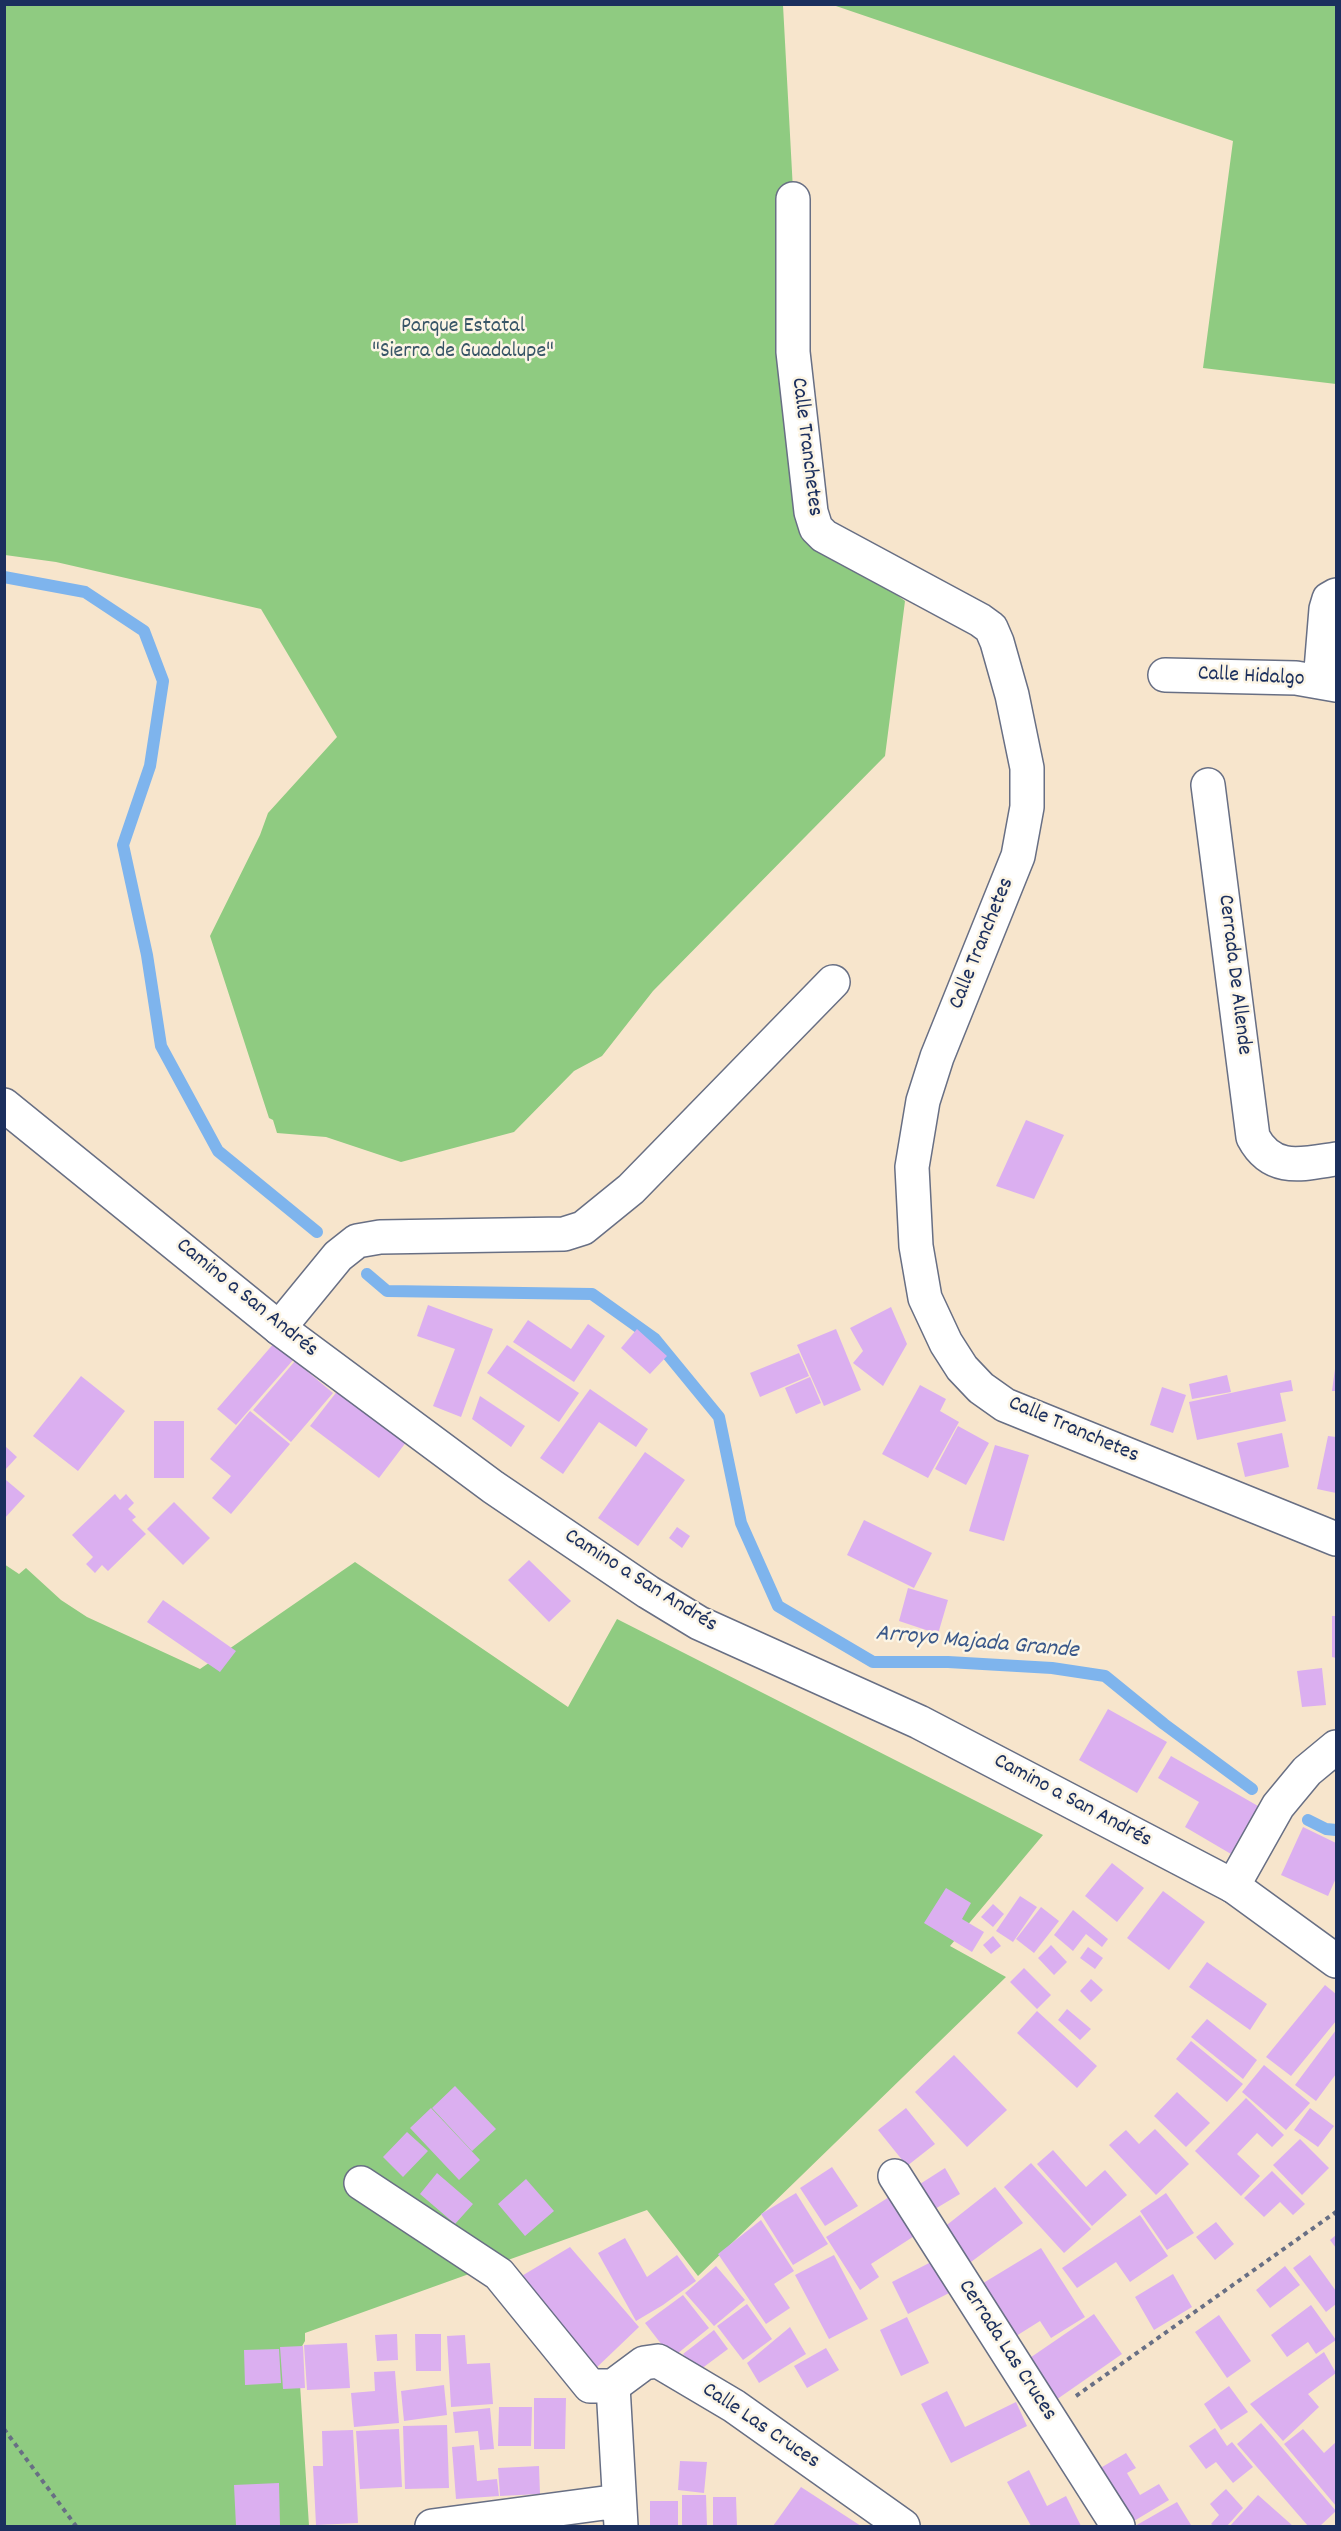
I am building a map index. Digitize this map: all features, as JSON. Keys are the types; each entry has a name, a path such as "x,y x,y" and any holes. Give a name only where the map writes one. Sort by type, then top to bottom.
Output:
{"street":[{"name":"Calle Tranchetes","path":"793,199 793,352 811,512 816,528 824,536 991,628 998,642 1028,768 1028,807 1018,856 937,1057 923,1101 912,1167 916,1246 925,1298 946,1343 962,1368 981,1388 1005,1405 1336,1539"},
{"path":"1328,683 1326,609 1329,599 1336,595"},
{"name":"Calle Hidalgo","path":"1166,675 1296,678 1328,683"},
{"name":"Cerrada De Allende","path":"1208,784 1253,1137 1261,1151 1270,1159 1285,1163 1305,1164 1336,1159"},
{"path":"279,1328 338,1256 357,1241 380,1237 564,1234 583,1228 631,1189 833,982"},
{"name":"Camino a San Andrés","path":"4,1105 279,1328 493,1487 648,1592 699,1623 919,1722 1233,1886 1336,1961"},
{"path":"1233,1886 1278,1806 1306,1771 1336,1747"},
{"name":"Cerrada Las Cruces","path":"895,2176 1118,2526"},
{"path":"361,2183 499,2274 590,2386 614,2386 620,2514 432,2526"},
{"name":"Calle Las Cruces","path":"614,2386 644,2363 658,2361 734,2406 903,2526"}],"path":[{"path":"1049,2416 1336,2212"},
{"path":"4,2428 76,2526"}],"green space":[{"name":"Parque Estatal \"Sierra de Guadalupe\"","path":"5,5 783,5 809,487 837,550 905,601 885,756 653,991 602,1056 574,1071 514,1132 401,1162 326,1137 277,1133 273,1120 269,1118 210,936 260,835 268,813 337,737 261,609 56,562 5,555"},
{"path":"833,5 1336,5 1336,384 1203,368 1233,141"},
{"path":"355,1562 568,1707 617,1619 1043,1835 950,1946 1006,1977 698,2276 647,2210 305,2333 305,2341 298,2353 309,2526 5,2526 4,1564 19,1574 26,1568 61,1600 87,1617 200,1669"}],"building":[{"path":"1026,1120 1064,1135 1034,1199 996,1186"},
{"path":"428,1305 493,1329 461,1417 433,1406 455,1349 417,1336"},
{"path":"891,1307 907,1344 883,1386 853,1363 863,1351 850,1328"},
{"path":"528,1320 571,1349 588,1324 605,1336 574,1382 513,1342"},
{"path":"637,1329 667,1356 650,1374 621,1348"},
{"path":"836,1329 861,1390 824,1406 797,1345"},
{"path":"275,1342 294,1359 236,1425 217,1409"},
{"path":"507,1345 579,1393 559,1422 487,1373"},
{"path":"799,1353 809,1376 760,1397 750,1373"},
{"path":"295,1361 333,1393 291,1442 253,1410"},
{"path":"1335,1369 1336,1391 1332,1391"},
{"path":"1227,1375 1231,1392 1192,1399 1189,1384"},
{"path":"81,1376 125,1411 78,1471 33,1436"},
{"path":"810,1377 821,1403 796,1414 785,1388"},
{"path":"1291,1380 1293,1391 1280,1393 1286,1421 1197,1440 1189,1402"},
{"path":"342,1385 410,1437 379,1478 310,1426"},
{"path":"920,1385 946,1399 940,1411 959,1422 928,1478 882,1454"},
{"path":"1162,1387 1186,1395 1173,1433 1150,1425"},
{"path":"590,1389 648,1429 636,1447 599,1422 563,1474 540,1458"},
{"path":"480,1396 525,1426 511,1447 472,1419"},
{"path":"250,1411 290,1444 231,1514 212,1498 231,1476 210,1459"},
{"path":"154,1421 184,1421 184,1478 154,1478"},
{"path":"958,1426 989,1443 966,1485 935,1469"},
{"path":"1282,1433 1289,1467 1245,1477 1237,1443"},
{"path":"1328,1436 1336,1437 1336,1493 1317,1489"},
{"path":"995,1445 1029,1455 1004,1541 969,1531"},
{"path":"5,1446 17,1457 5,1470"},
{"path":"645,1452 685,1480 638,1546 598,1518"},
{"path":"6,1480 25,1496 4,1519 4,1482"},
{"path":"115,1494 120,1500 126,1494 134,1503 128,1509 136,1517 132,1520 146,1534 108,1571 102,1565 95,1573 86,1564 93,1557 72,1535"},
{"path":"174,1502 210,1538 183,1565 147,1529"},
{"path":"864,1520 932,1553 914,1588 847,1555"},
{"path":"677,1527 690,1536 682,1548 669,1538"},
{"path":"529,1560 571,1601 549,1622 508,1580"},
{"path":"908,1588 948,1600 938,1634 899,1621"},
{"path":"163,1600 236,1651 220,1672 147,1622"},
{"path":"1332,1616 1336,1616 1336,1658 1332,1657"},
{"path":"1322,1668 1326,1705 1302,1707 1297,1671"},
{"path":"1108,1709 1167,1742 1137,1793 1079,1760"},
{"path":"1171,1756 1258,1806 1231,1854 1185,1827 1199,1802 1158,1778"},
{"path":"1303,1827 1336,1843 1336,1878 1328,1896 1281,1875"},
{"path":"1112,1863 1144,1888 1117,1922 1085,1896"},
{"path":"946,1888 971,1903 962,1919 984,1932 972,1952 924,1923"},
{"path":"1163,1891 1205,1922 1169,1970 1127,1938"},
{"path":"1020,1896 1037,1907 1013,1942 996,1931"},
{"path":"993,1904 1004,1914 993,1927 981,1917"},
{"path":"1041,1907 1059,1921 1034,1953 1016,1939"},
{"path":"1073,1910 1108,1939 1102,1947 1086,1934 1073,1951 1054,1935"},
{"path":"993,1936 1001,1946 991,1954 983,1945"},
{"path":"1051,1945 1067,1962 1054,1975 1038,1958"},
{"path":"1088,1947 1103,1958 1095,1969 1080,1958"},
{"path":"1207,1962 1267,2004 1250,2030 1189,1987"},
{"path":"1024,1968 1051,1995 1037,2009 1010,1982"},
{"path":"1091,1979 1103,1990 1091,2002 1080,1991"},
{"path":"1325,1985 1336,1994 1336,2021 1291,2076 1266,2057"},
{"path":"1067,2009 1091,2029 1080,2040 1058,2020"},
{"path":"1037,2011 1097,2066 1077,2088 1017,2033"},
{"path":"1207,2019 1257,2060 1243,2079 1191,2037"},
{"path":"1336,2030 1336,2074 1316,2101 1295,2085"},
{"path":"1191,2041 1243,2084 1227,2102 1176,2059"},
{"path":"954,2055 1007,2110 967,2147 915,2092"},
{"path":"1264,2065 1310,2103 1286,2130 1242,2092"},
{"path":"455,2086 496,2129 472,2151 432,2108"},
{"path":"1177,2092 1210,2123 1186,2147 1154,2116"},
{"path":"1246,2098 1284,2135 1272,2147 1257,2133 1237,2154 1260,2176 1241,2196 1195,2151"},
{"path":"431,2108 480,2160 459,2180 410,2128"},
{"path":"906,2108 935,2144 907,2166 878,2130"},
{"path":"1310,2108 1334,2126 1318,2147 1294,2130"},
{"path":"1155,2129 1189,2164 1156,2195 1109,2145 1126,2130 1139,2144"},
{"path":"407,2132 428,2151 403,2177 383,2157"},
{"path":"1300,2139 1329,2168 1302,2195 1273,2165"},
{"path":"1053,2150 1086,2187 1105,2170 1127,2195 1092,2226 1037,2164"},
{"path":"1031,2163 1091,2229 1064,2253 1004,2187"},
{"path":"832,2167 858,2206 825,2226 800,2188"},
{"path":"945,2168 960,2194 935,2209 920,2184"},
{"path":"1272,2171 1305,2204 1293,2215 1280,2202 1264,2217 1244,2198"},
{"path":"437,2173 473,2204 455,2224 420,2194"},
{"path":"526,2179 554,2211 525,2236 498,2204"},
{"path":"995,2187 1023,2223 971,2262 943,2228"},
{"path":"897,2192 922,2231 871,2264 879,2277 860,2290 826,2237"},
{"path":"796,2193 828,2244 793,2265 761,2214"},
{"path":"1166,2193 1194,2233 1167,2250 1140,2211"},
{"path":"1140,2215 1168,2256 1130,2282 1116,2262 1077,2288 1062,2268"},
{"path":"761,2220 794,2271 774,2284 790,2308 766,2324 718,2254"},
{"path":"1216,2222 1234,2244 1215,2260 1196,2237"},
{"path":"1336,2235 1336,2248 1330,2240"},
{"path":"625,2238 647,2277 677,2255 696,2281 636,2321 598,2253"},
{"path":"570,2247 639,2327 594,2370 520,2277"},
{"path":"1041,2248 1085,2317 1051,2338 1040,2321 1013,2338 980,2285"},
{"path":"834,2255 868,2319 829,2339 795,2275"},
{"path":"1310,2255 1336,2291 1336,2304 1326,2312 1293,2268"},
{"path":"937,2259 953,2291 908,2314 892,2282"},
{"path":"716,2266 745,2300 714,2326 685,2293"},
{"path":"1285,2266 1300,2285 1270,2308 1256,2290"},
{"path":"1173,2274 1192,2307 1154,2330 1135,2297"},
{"path":"683,2295 709,2328 672,2358 645,2323"},
{"path":"747,2304 772,2339 743,2360 717,2326"},
{"path":"1311,2305 1336,2340 1316,2354 1308,2342 1287,2357 1271,2335"},
{"path":"1094,2314 1122,2354 1053,2402 1024,2362"},
{"path":"1219,2315 1251,2361 1227,2378 1195,2332"},
{"path":"907,2317 929,2363 901,2376 880,2330"},
{"path":"790,2327 806,2354 759,2383 747,2363"},
{"path":"714,2330 728,2349 697,2372 683,2354"},
{"path":"397,2334 398,2360 377,2361 375,2335"},
{"path":"415,2334 441,2334 441,2371 416,2371"},
{"path":"465,2335 467,2364 490,2363 493,2404 451,2407 447,2336"},
{"path":"347,2343 350,2388 307,2390 304,2345"},
{"path":"303,2346 305,2388 283,2389 280,2347"},
{"path":"826,2348 839,2370 807,2388 794,2366"},
{"path":"279,2349 281,2383 245,2385 244,2350"},
{"path":"1324,2352 1336,2373 1308,2394 1319,2407 1283,2441 1250,2404"},
{"path":"395,2371 399,2423 354,2427 351,2393 375,2391 374,2372"},
{"path":"444,2385 447,2415 404,2421 401,2391"},
{"path":"1229,2386 1248,2412 1221,2430 1204,2404"},
{"path":"947,2391 965,2427 1016,2402 1027,2426 951,2463 921,2404"},
{"path":"534,2398 566,2398 565,2449 534,2449"},
{"path":"499,2407 532,2407 531,2446 498,2446"},
{"path":"490,2408 494,2449 480,2450 478,2431 455,2433 453,2412"},
{"path":"1261,2423 1336,2511 1320,2526 1308,2526 1237,2444"},
{"path":"447,2425 449,2488 405,2489 403,2426"},
{"path":"1215,2428 1227,2446 1232,2442 1253,2467 1233,2483 1216,2462 1206,2469 1189,2446"},
{"path":"399,2429 402,2487 360,2489 356,2431"},
{"path":"1303,2429 1324,2453 1336,2442 1336,2506 1284,2444"},
{"path":"353,2430 358,2523 316,2525 313,2466 323,2466 322,2431"},
{"path":"474,2445 477,2481 497,2479 499,2496 456,2499 452,2447"},
{"path":"1126,2453 1136,2468 1127,2473 1140,2495 1159,2484 1169,2500 1129,2524 1097,2470"},
{"path":"680,2461 707,2462 704,2493 678,2490"},
{"path":"539,2466 540,2494 500,2496 498,2468"},
{"path":"1029,2470 1047,2506 1066,2496 1081,2526 1031,2526 1007,2482"},
{"path":"279,2483 280,2526 236,2526 234,2485"},
{"path":"801,2487 861,2526 773,2526"},
{"path":"1226,2489 1243,2508 1227,2526 1214,2526 1211,2524 1219,2515 1210,2504"},
{"path":"682,2495 706,2495 707,2526 682,2526"},
{"path":"1258,2495 1293,2526 1230,2526"},
{"path":"713,2497 736,2497 737,2526 713,2526"},
{"path":"650,2501 678,2501 678,2526 650,2526"},
{"path":"1177,2502 1191,2525 1135,2526"}],"waterway":[{"name":"Arroyo Majada Grande","path":"4,577 85,592 144,631 163,681 150,766 123,845 147,955 161,1046 218,1151 317,1232"},
{"name":"Arroyo Majada Grande","path":"367,1274 387,1291 592,1294 655,1339 719,1417 741,1523 778,1606 873,1662 948,1662 1052,1668 1105,1676 1164,1724 1252,1789"},
{"name":"Arroyo Majada Grande","path":"1308,1820 1326,1829 1336,1830"}]}
